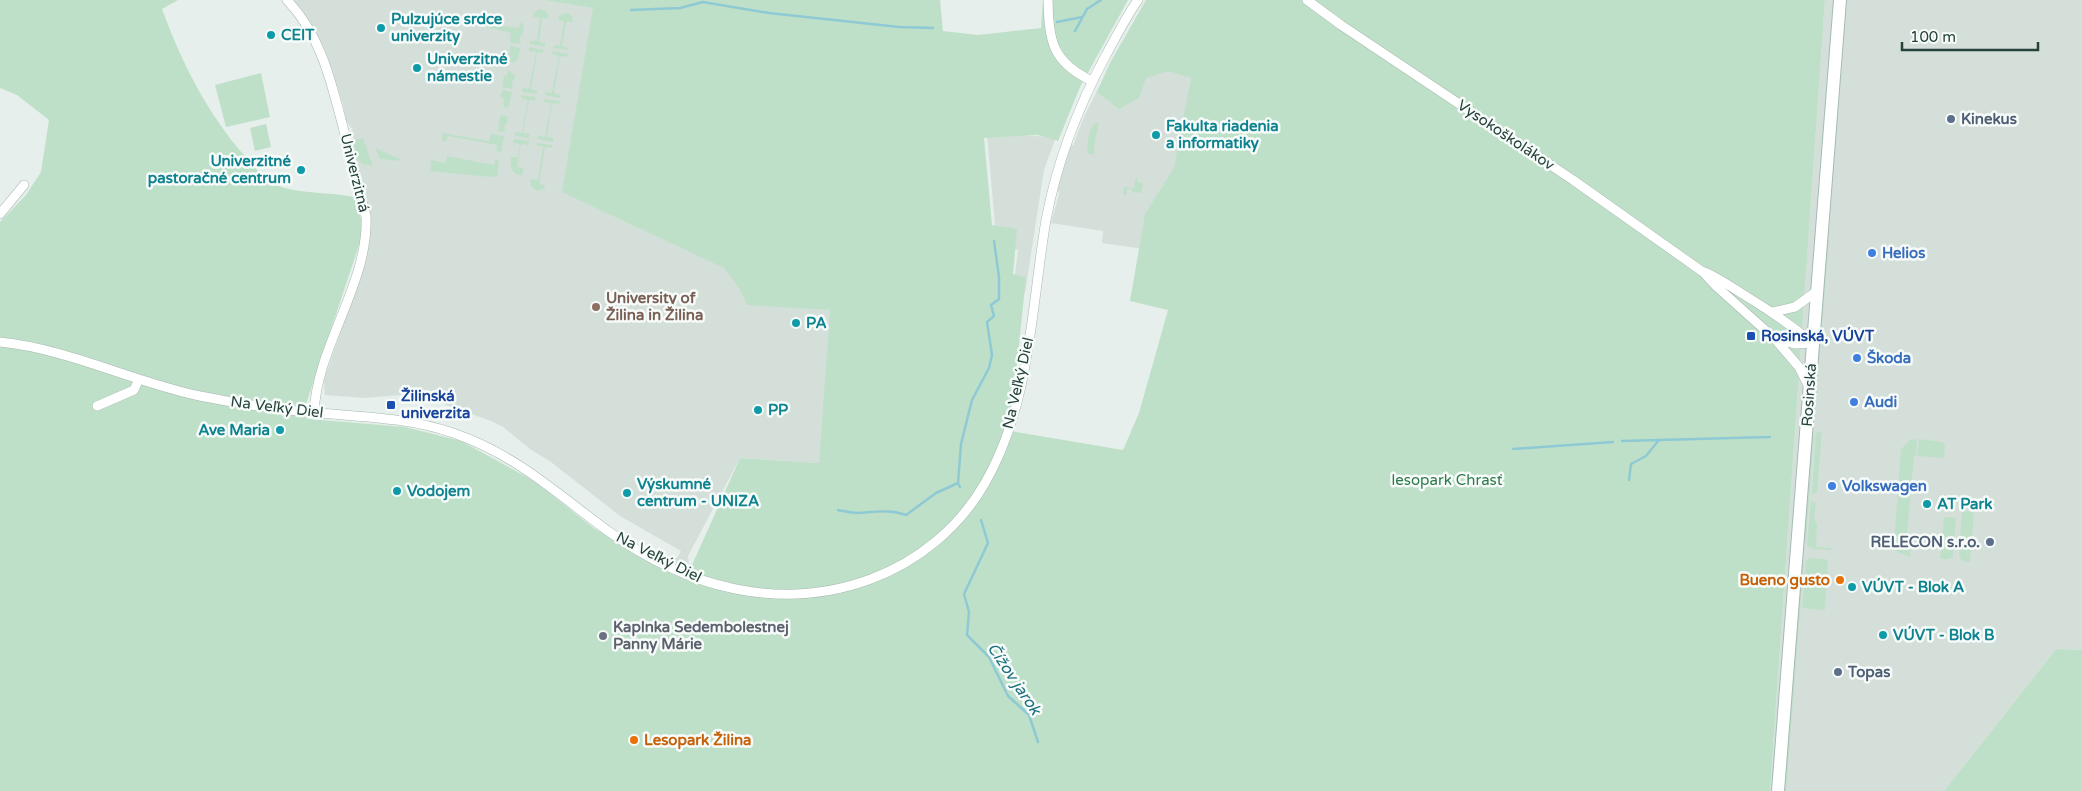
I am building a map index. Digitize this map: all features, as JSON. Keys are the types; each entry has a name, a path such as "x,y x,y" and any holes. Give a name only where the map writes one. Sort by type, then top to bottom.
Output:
{"street":[{"name":"Univerzitná","path":"287,0 320,48 331,80 366,216 361,261 319,380 314,413"},
{"path":"1048,0 1048,29 1054,49 1065,64 1092,81"},
{"name":"Na Veľký Diel","path":"0,342 50,352 195,395 227,402 314,413 411,422 435,427 469,439 529,471 611,533 678,570 719,586 750,593 773,595 808,594 846,587 882,575 918,555 947,532 980,492 996,461 1010,428 1023,377 1046,219 1057,172 1073,124 1092,81 1138,0"},
{"name":"Vysokoškolákov","path":"1307,0 1341,26 1573,180 1704,272 1716,286 1775,338 1796,344 1813,343"},
{"name":"Rosinská","path":"1778,791 1840,0"},
{"path":"0,214 24,185"},
{"name":"Vysokoškolákov","path":"1704,272 1718,277 1773,312 1813,343"},
{"path":"1773,312 1794,307 1817,290"},
{"path":"1775,338 1799,367 1809,387"},
{"path":"96,406 134,390 139,379"}],"shaded area":[{"name":"University of Žilina in Žilina","path":"293,0 655,0 855,267 819,463 740,458 688,556 689,566 698,574 666,560 677,558 681,551 620,516 551,462 530,449 503,427 491,421 416,394 364,398 325,395 324,380 363,268 370,237 370,216 349,132 353,130 346,121 343,104 320,40"},
{"path":"1825,0 2082,0 2082,650 2056,649 1944,791 1770,791"},
{"path":"1112,61 1208,75 1178,254 1102,243 1103,231 1051,223 1070,143 1073,146 1083,119"},
{"path":"987,134 1056,137 1044,170 1025,293 1013,292 1018,250 997,248"}],"green space":[{"name":"lesopark Chrasť","path":"0,0 178,0 162,9 188,70 223,128 262,176 276,185 285,188 355,197 364,230 302,416 309,419 405,427 461,441 534,481 595,529 688,574 740,458 819,463 830,310 747,305 739,288 724,268 562,192 593,8 545,0 940,0 943,31 978,35 1041,28 1043,0 1128,0 1080,87 1058,141 1038,135 984,138 992,225 1017,229 1013,274 1026,277 1010,431 1123,450 1139,413 1168,310 1130,301 1145,214 1174,168 1191,78 1168,71 1146,78 1139,98 1119,109 1097,92 1111,61 1146,0 1825,0 1770,791 0,791 0,222 26,195 41,172 49,120 17,95 0,88"},
{"path":"540,9 546,11 549,19 542,18 539,42 545,43 545,47 530,44 530,41 537,41 540,18 533,17 534,13"},
{"path":"565,13 570,14 573,20 573,22 566,22 562,46 569,48 568,50 553,48 554,45 560,46 564,21 558,20 559,16"},
{"path":"520,22 524,25 519,41 521,44 510,43 511,33 470,23 519,28"},
{"path":"510,47 520,48 518,59 513,63 510,61 511,56 509,55"},
{"path":"529,47 544,50 543,53 537,52 531,89 537,91 537,94 522,92 523,88 529,89 536,52 529,51"},
{"path":"553,51 568,54 567,57 560,56 554,93 561,95 560,98 545,95 546,92 552,93 559,56 552,54"},
{"path":"508,70 515,76 514,80 512,80 513,89 502,87 504,75 507,76"},
{"path":"261,73 270,117 226,127 215,85"},
{"path":"503,90 512,92 508,108 504,107 503,98 500,97"},
{"path":"521,95 536,97 535,100 529,100 523,133 530,134 529,138 515,136 515,132 522,133 528,100 521,98"},
{"path":"544,99 560,101 559,104 552,103 547,137 553,138 553,142 538,139 538,136 545,137 551,103 544,102"},
{"path":"500,116 508,117 506,125 504,125 505,132 498,131"},
{"path":"1096,123 1099,123 1094,155 1087,153 1089,133"},
{"path":"266,124 271,147 255,151 250,128"},
{"path":"443,133 489,141 491,134 504,136 501,152 496,151 497,145 448,136 446,142 442,141"},
{"path":"363,138 373,166 362,164 355,155 352,140"},
{"path":"514,139 529,141 528,145 521,144 517,167 524,168 522,175 516,174 512,168 511,157 518,157 520,144 513,143"},
{"path":"537,143 552,145 552,148 545,147 539,184 545,185 544,189 538,191 531,185 531,179 538,180 543,147 536,145"},
{"path":"375,148 400,159 397,161 380,159"},
{"path":"447,156 494,165 495,159 499,160 497,176 430,171 431,160 445,163"},
{"path":"1136,177 1139,183 1143,183 1141,193 1133,192 1130,188 1127,190 1126,195 1123,195 1124,187 1134,188"},
{"path":"1829,238 1815,414 1814,418 1827,242"},
{"path":"1822,431 1817,493 1812,494 1816,433"},
{"path":"1814,434 1805,543 1803,539 1812,436"},
{"path":"1917,439 1906,547 1910,548 1910,557 1898,553 1894,544 1901,449 1910,440"},
{"path":"1919,439 1943,442 1945,446 1944,458 1917,456"},
{"path":"1811,501 1816,503 1814,518 1817,524 1816,547 1831,548 1831,550 1813,549 1807,545"},
{"path":"1962,510 1974,513 1970,562 1962,561 1959,555"},
{"path":"1944,517 1956,518 1953,557 1940,559"},
{"path":"1810,558 1828,561 1825,610 1802,608 1806,561"},
{"path":"1804,562 1786,791 1783,791 1802,564"},
{"path":"2056,649 2082,650 2082,791 1944,791"}],"waterway":[{"name":"Čížov jarok","path":"1075,31 1087,9 1101,0"},
{"path":"631,10 680,8 703,2 769,13 899,27 933,28"},
{"path":"1057,22 1082,17"},
{"name":"Čížov jarok","path":"960,487 958,483 961,444 972,400 989,368 992,355 987,322 994,316 991,305 999,299 999,277 994,241"},
{"path":"1622,441 1770,437"},
{"path":"1629,480 1631,464 1646,456 1659,440"},
{"path":"1513,449 1613,442"},
{"path":"838,510 858,513 888,511 906,515 936,493 958,483"},
{"name":"Čížov jarok","path":"981,520 988,543 964,594 969,612 967,635 989,657 1008,696 1029,715 1038,742"}],"place":[{"name":"Pulzujúce srdce univerzity","path":"381,28"},
{"name":"CEIT","path":"271,35"},
{"name":"Univerzitné námestie","path":"417,68"},
{"name":"Kinekus","path":"1951,119"},
{"name":"Fakulta riadenia a informatiky","path":"1156,135"},
{"name":"Univerzitné pastoračné centrum","path":"301,170"},
{"name":"Helios","path":"1872,253"},
{"name":"University of Žilina in Žilina","path":"596,307"},
{"name":"PA","path":"796,323"},
{"name":"Rosinská, VÚVT","path":"1751,336"},
{"name":"Škoda","path":"1857,358"},
{"name":"Audi","path":"1854,402"},
{"name":"Žilinská univerzita","path":"391,405"},
{"name":"PP","path":"758,410"},
{"name":"Ave Maria","path":"280,430"},
{"name":"Volkswagen","path":"1832,486"},
{"name":"Vodojem","path":"397,491"},
{"name":"Výskumné centrum - UNIZA","path":"627,493"},
{"name":"AT Park","path":"1927,504"},
{"name":"RELECON s.r.o.","path":"1990,542"},
{"name":"Bueno gusto","path":"1840,580"},
{"name":"VÚVT - Blok A","path":"1852,587"},
{"name":"VÚVT - Blok B","path":"1883,635"},
{"name":"Kaplnka Sedembolestnej Panny Márie","path":"603,636"},
{"name":"Topas","path":"1838,672"},
{"name":"Lesopark Žilina","path":"634,740"}]}
